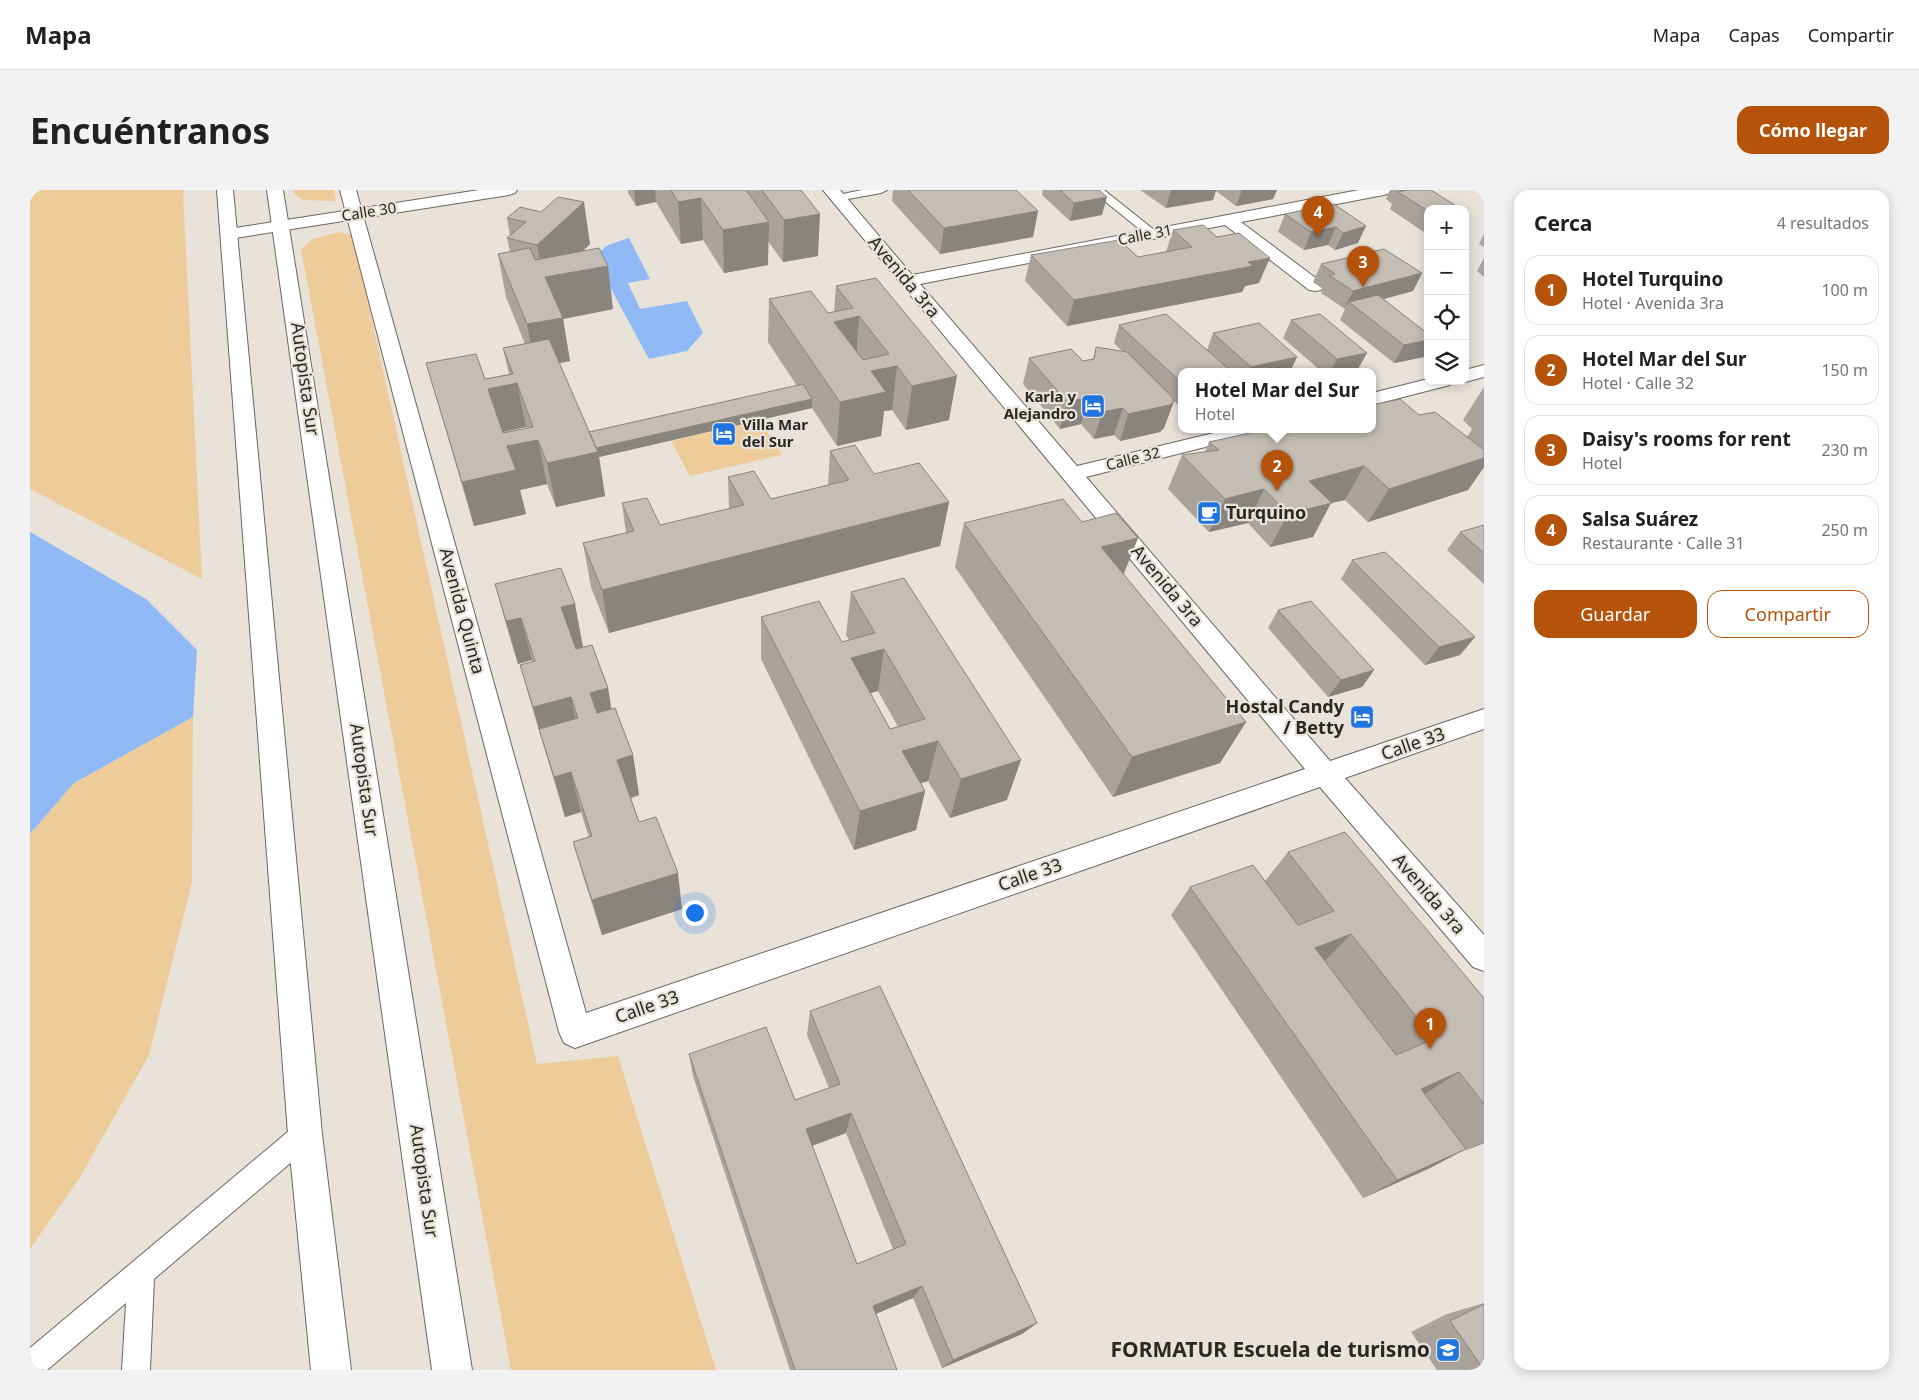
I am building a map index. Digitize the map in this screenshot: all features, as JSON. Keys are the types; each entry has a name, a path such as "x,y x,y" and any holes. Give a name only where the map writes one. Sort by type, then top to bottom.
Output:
{"main road":[{"path":"225,190 305,1134 331,1370"},
{"name":"Autopista Sur","path":"275,190 282,226 452,1370"},
{"name":"Avenida Quinta","path":"348,190 575,1032"},
{"name":"Calle 30","path":"229,234 509,190"},
{"name":"Calle 31","path":"907,281 1384,190"},
{"name":"Avenida 3ra","path":"834,194 1073,474 1325,774 1484,958"},
{"path":"1228,220 1315,286"},
{"path":"1469,375 1484,371"},
{"path":"1376,398 1427,385"},
{"name":"Calle 32","path":"1073,474 1238,433"},
{"name":"Calle 33","path":"575,1032 1484,719"}],"lane":[{"path":"834,194 881,190"},
{"path":"1097,190 1152,234"},
{"path":"30,1366 305,1134"},
{"path":"136,1370 141,1271"}],"shaded area":[{"path":"30,190 183,190 202,579 30,489"},
{"path":"293,190 334,190 336,201 303,200"},
{"path":"338,232 353,235 537,1064 618,1056 716,1370 511,1370 301,249 313,239"},
{"path":"760,420 782,455 690,476 671,441"},
{"path":"193,717 192,882 149,1055 79,1179 30,1249 30,834 74,783"}],"water":[{"path":"629,238 650,279 628,283 640,309 687,301 703,333 687,351 649,359 610,287 554,290 608,245"},
{"path":"30,532 146,599 197,650 193,717 74,783 30,834"}],"building":[{"path":"671,190 746,190 769,222 723,230 701,198 678,202"},
{"path":"762,190 801,190 820,214 784,220"},
{"path":"908,190 1016,190 1038,211 944,228"},
{"path":"1060,190 1099,190 1107,197 1074,203"},
{"path":"1431,190 1455,205 1424,205 1424,208 1398,192"},
{"path":"558,197 584,202 537,245 507,238 526,222 507,218 520,207 541,212"},
{"path":"1334,204 1366,226 1343,233 1336,227 1311,232 1285,214"},
{"path":"1203,225 1217,237 1239,233 1270,258 1248,262 1253,266 1074,300 1031,255 1119,240 1138,257 1192,247 1173,230"},
{"path":"530,248 535,260 599,248 608,266 545,277 563,318 527,324 498,254"},
{"path":"1384,249 1422,273 1353,291 1329,275 1335,274 1321,264"},
{"path":"876,278 957,376 912,386 897,366 871,371 886,392 840,402 769,299 811,291 828,313 853,308 836,286","holes":["859,316 889,354 863,360 834,322"]},
{"path":"1378,295 1424,331 1424,341 1404,345 1349,302"},
{"path":"1166,314 1227,368 1178,368 1178,379 1119,325"},
{"path":"1320,314 1367,353 1337,359 1291,320"},
{"path":"1259,323 1297,357 1251,367 1213,333"},
{"path":"549,339 598,452 547,463 538,440 507,446 516,470 462,482 426,363 476,354 485,379 513,374 503,348","holes":["517,383 533,427 503,433 488,389"]},
{"path":"1096,347 1127,352 1174,401 1170,405 1128,414 1123,408 1102,412 1089,397 1067,402 1029,358 1071,349 1083,361 1094,359"},
{"path":"803,384 812,399 596,448 589,432"},
{"path":"1400,399 1419,415 1435,412 1484,450 1484,458 1389,489 1364,466 1309,481 1332,503 1288,514 1264,489 1225,499 1182,455 1219,450 1209,442 1250,433 1376,433 1376,404"},
{"path":"855,445 874,474 919,463 949,502 602,590 583,543 634,531 622,503 647,498 660,525 744,505 728,477 754,471 771,499 849,480 830,451"},
{"path":"1063,499 1082,522 1116,513 1138,538 1101,547 1246,722 1132,757 964,523"},
{"path":"1484,525 1484,553 1460,532"},
{"path":"1385,552 1475,637 1439,647 1352,560"},
{"path":"561,568 575,604 561,607 576,649 592,645 608,688 590,693 597,713 615,708 633,755 617,760 639,822 656,817 678,873 592,900 573,842 592,836 571,772 554,777 539,729 578,718 571,697 533,707 520,665 535,661 521,618 506,621 495,584"},
{"path":"904,578 1021,760 961,779 938,741 902,751 925,791 860,811 761,617 819,601 842,642 875,633 851,592","holes":["884,649 925,719 890,729 851,658"]},
{"path":"1311,601 1374,670 1341,680 1278,610"},
{"path":"1345,832 1484,998 1484,1104 1459,1072 1421,1089 1466,1149 1397,1180 1190,887 1253,865 1298,925 1334,911 1288,852","holes":["1351,934 1434,1039 1396,1055 1315,948"]},
{"path":"880,986 1037,1323 953,1360 922,1286 873,1306 897,1370 795,1370 689,1054 766,1027 795,1100 840,1084 810,1011","holes":["851,1113 906,1244 857,1264 806,1129"]},
{"path":"1484,1304 1484,1370 1450,1321"}],"place":[{"name":"Salsa Suárez","path":"1318,237"},
{"name":"Daisy's rooms for rent","path":"1363,287"},
{"name":"Karla y Alejandro","path":"1093,406"},
{"name":"Villa Mar del Sur","path":"724,434"},
{"name":"Hotel Mar del Sur","path":"1277,491"},
{"name":"Turquino","path":"1209,513"},
{"name":"Hostal Candy / Betty","path":"1362,717"},
{"name":"Hotel Turquino","path":"1430,1049"},
{"name":"FORMATUR Escuela de turismo","path":"1448,1350"}]}
